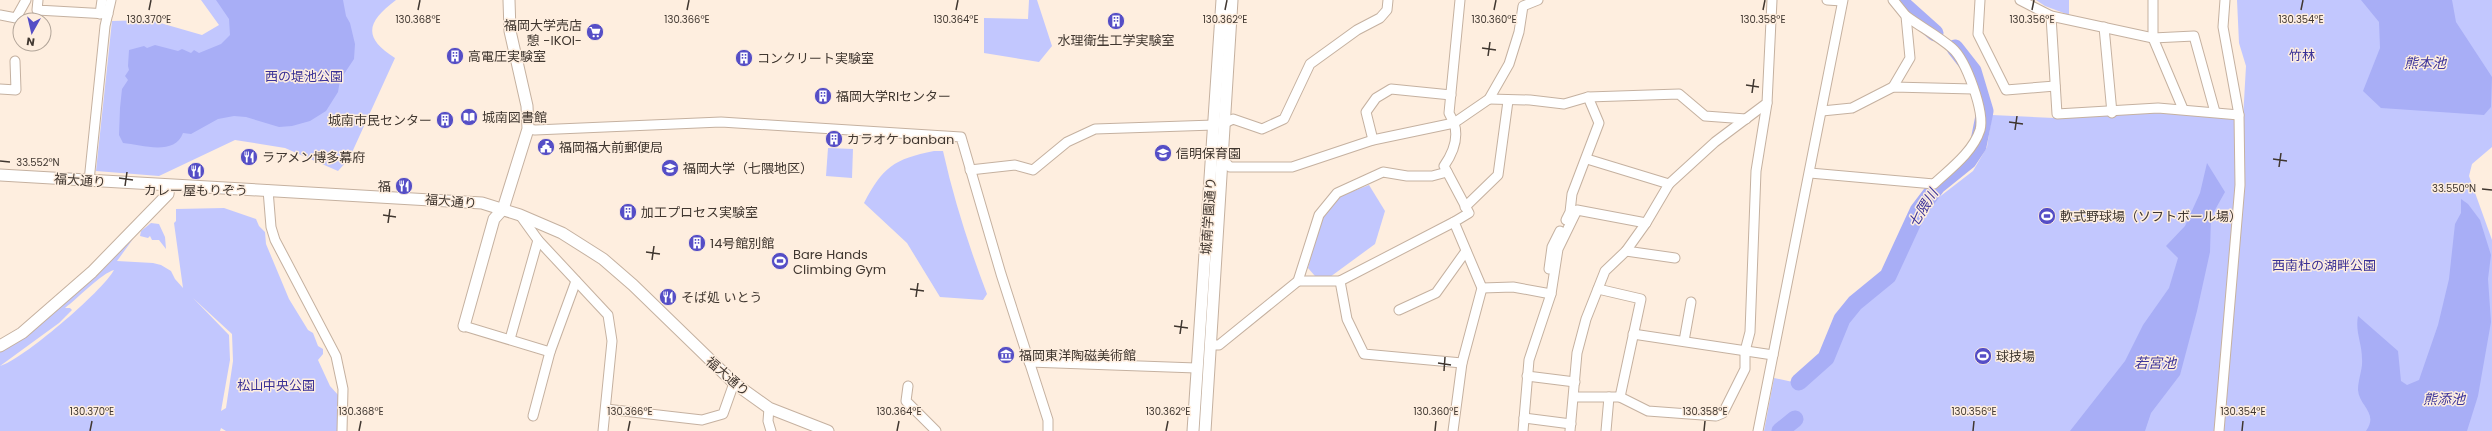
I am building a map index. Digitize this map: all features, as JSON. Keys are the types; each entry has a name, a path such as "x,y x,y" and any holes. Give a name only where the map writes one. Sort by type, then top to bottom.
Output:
{"street":[{"path":"0,15 16,18 26,0"},
{"path":"38,0 37,10 104,14"},
{"path":"89,181 104,14 102,0"},
{"path":"104,14 111,0"},
{"path":"509,0 510,31 527,106 528,129 503,210 494,219 464,326 550,352"},
{"name":"城南学園通り","path":"1205,431 1222,159 1219,124 1222,0"},
{"name":"城南学園通り","path":"1193,431 1196,368 1232,0"},
{"path":"970,170 1015,165 1033,170 1066,142 1095,129 1219,124 1233,119 1262,129 1284,119 1310,64 1357,30 1380,18 1387,10 1388,0"},
{"path":"1298,281 1340,282 1469,214 1444,166 1453,154 1457,131 1449,113 1460,0"},
{"path":"1222,159 1230,167 1292,167 1373,140 1454,123 1489,99 1509,64 1520,32 1523,3 1538,0"},
{"path":"1574,397 1620,397 1648,411 1716,416 1723,413 1742,375 1745,351 1750,332 1756,171 1767,103 1772,0"},
{"path":"1758,431 1843,1 1827,0"},
{"path":"1810,173 1934,184 1971,146 1980,132 1981,120 1973,89 1961,61 1952,48 1906,16 1893,0"},
{"path":"1980,0 1978,34 2006,90 2055,86"},
{"path":"2020,0 2051,16 2153,38 2194,36 2215,112"},
{"path":"2153,0 2153,38 2183,109"},
{"path":"2219,431 2240,185 2239,115 2223,28 2226,0"},
{"path":"1893,88 1910,58 1906,16"},
{"path":"2051,16 2057,114 2112,112 2158,108 2239,115"},
{"path":"2104,27 2112,112"},
{"path":"0,89 16,90 15,61"},
{"path":"1822,111 1852,108 1893,88 1973,89"},
{"path":"1373,140 1366,112 1376,98 1391,89 1451,95"},
{"path":"1489,99 1508,101 1530,100 1564,104 1588,97 1679,94 1704,116 1746,119"},
{"path":"1549,269 1552,247 1570,212 1572,194 1587,159 1599,123 1588,97"},
{"path":"1465,207 1498,175 1508,101"},
{"path":"1524,418 1570,428 1577,353 1586,319 1605,271 1626,250 1646,223 1669,184 1715,142 1767,103"},
{"path":"528,129 535,130 721,122 961,136 970,170 1048,420 1048,431"},
{"path":"1587,159 1669,184"},
{"path":"1211,345 1219,345 1298,281 1319,215 1337,193 1383,172 1407,176 1432,176 1447,172"},
{"name":"福大通り","path":"0,175 168,186 268,190 482,203 520,215 562,233 603,259 633,285 734,383 769,408 828,431"},
{"path":"0,346 22,333 92,272 168,194 168,186"},
{"path":"268,190 271,227 275,240 336,356 343,389 342,431"},
{"path":"1523,431 1529,360 1551,294 1558,249 1577,210 1646,223"},
{"path":"520,215 538,240 608,315 612,341 603,431"},
{"path":"1453,431 1462,363 1482,288 1454,222"},
{"path":"510,339 538,240"},
{"path":"1626,250 1676,258"},
{"path":"1399,310 1436,293 1466,251"},
{"path":"533,416 550,352 576,281"},
{"path":"1340,282 1347,319 1364,354 1462,363"},
{"path":"1482,288 1513,287 1551,294"},
{"path":"1598,289 1641,299 1620,397"},
{"path":"1684,342 1691,302"},
{"path":"1633,334 1773,355"},
{"path":"1029,362 1196,368"},
{"path":"1527,376 1575,382"},
{"path":"606,409 702,420 722,414 734,383"},
{"path":"908,386 906,401 936,431"},
{"path":"1606,431 1609,397"},
{"path":"769,408 768,421 771,431"}],"green space":[{"name":"西の堤池公園","path":"201,0 396,0 379,15 374,22 372,29 373,36 377,43 395,58 349,159 338,171 285,148 235,140 159,176 96,171 112,21 150,20 202,35 219,25"},
{"path":"1029,0 1037,0 1052,46 1039,62 984,53 984,18 1028,19"},
{"path":"2036,0 2069,0 2069,15 2045,6"},
{"name":"西南杜の湖畔公園","path":"2237,0 2492,0 2492,147 2472,164 2469,176 2492,240 2492,431 1764,431 1774,378 1802,384 1827,360 1843,320 1862,301 1886,286 1914,230 1938,198 1973,171 1987,147 1992,115 2054,118 2180,111 2243,119 2246,66 2239,43"},
{"path":"828,148 853,149 852,178 826,176"},
{"path":"934,151 943,151 962,223 987,294 983,300 940,297 907,243 864,203 877,181 891,166 909,157"},
{"path":"1369,185 1385,211 1375,244 1330,277 1315,276 1308,268 1321,218 1338,197"},
{"name":"松山中央公園","path":"224,208 256,219 259,226 265,232 266,244 289,299 308,330 313,333 318,346 323,349 323,354 318,360 330,386 339,396 340,431 226,431 221,428 220,431 0,431 0,366 0,349 40,324 133,239 117,261 153,263 161,265 171,271 175,279 183,288 174,223 176,221 176,209","holes":["114,270 107,280 61,324 25,352 0,366 59,323 72,310 70,308 65,308 96,281","193,298 232,334 233,361 226,408 221,411 230,360 229,335"]},
{"path":"151,223 159,224 165,237 166,249 159,240 152,240 150,236 148,238 140,236 141,231"}],"water":[{"path":"216,0 343,0 346,16 350,23 355,44 354,59 340,80 338,92 326,111 310,121 292,126 279,127 246,117 234,116 218,119 191,134 183,133 179,140 173,145 166,147 148,147 123,143 119,135 120,108 122,89 128,80 125,76 129,70 129,50 144,46 147,48 155,45 178,51 182,49 191,53 194,50 199,53 221,44 230,35 229,19"},
{"name":"熊本池","path":"2361,0 2452,0 2456,22 2492,77 2491,107 2484,115 2381,108 2363,91 2380,48 2379,22"},
{"name":"若宮池","path":"2207,163 2225,192 2211,217 2210,252 2197,311 2180,375 2151,413 2145,431 2070,431 2125,361 2143,325 2169,288 2178,258 2166,246 2185,226 2200,193"},
{"name":"熊添池","path":"2461,199 2468,204 2480,220 2491,255 2488,279 2491,322 2478,396 2467,431 2366,431 2370,419 2369,414 2359,396 2358,390 2362,353 2357,327 2358,316 2398,351 2401,381 2407,385 2419,380 2438,325 2449,279 2455,224 2461,213"}],"waterway":[{"name":"七隈川","path":"1898,0 1935,33"},
{"name":"七隈川","path":"1799,382 1826,358 1842,319 1855,303 1888,276 1918,211 1937,186 1968,161 1978,146 1985,111 1973,71 1955,48"},
{"name":"七隈川","path":"1780,431 1795,419"}],"place":[{"name":"水理衛生工学実験室","path":"1116,21"},
{"name":"福岡大学売店 憩 -IKOI-","path":"595,32"},
{"name":"高電圧実験室","path":"455,56"},
{"name":"コンクリート実験室","path":"744,58"},
{"name":"福岡大学RIセンター","path":"823,96"},
{"name":"城南図書館","path":"469,117"},
{"name":"城南市民センター","path":"445,120"},
{"name":"カラオケ banban","path":"834,139"},
{"name":"福岡福大前郵便局","path":"546,147"},
{"name":"信明保育園","path":"1163,153"},
{"name":"ラアメン博多幕府","path":"249,157"},
{"name":"福岡大学（七隈地区）","path":"670,168"},
{"name":"カレー屋もりぞう","path":"196,171"},
{"name":"福","path":"404,186"},
{"name":"加工プロセス実験室","path":"628,212"},
{"name":"軟式野球場（ソフトボール場）","path":"2047,216"},
{"name":"14号館別館","path":"697,243"},
{"name":"Bare Hands Climbing Gym","path":"780,261"},
{"name":"そば処 いとう","path":"668,297"},
{"name":"福岡東洋陶磁美術館","path":"1006,355"},
{"name":"球技場","path":"1983,356"}],"park label":[{"name":"竹林","path":"2302,55"}]}
